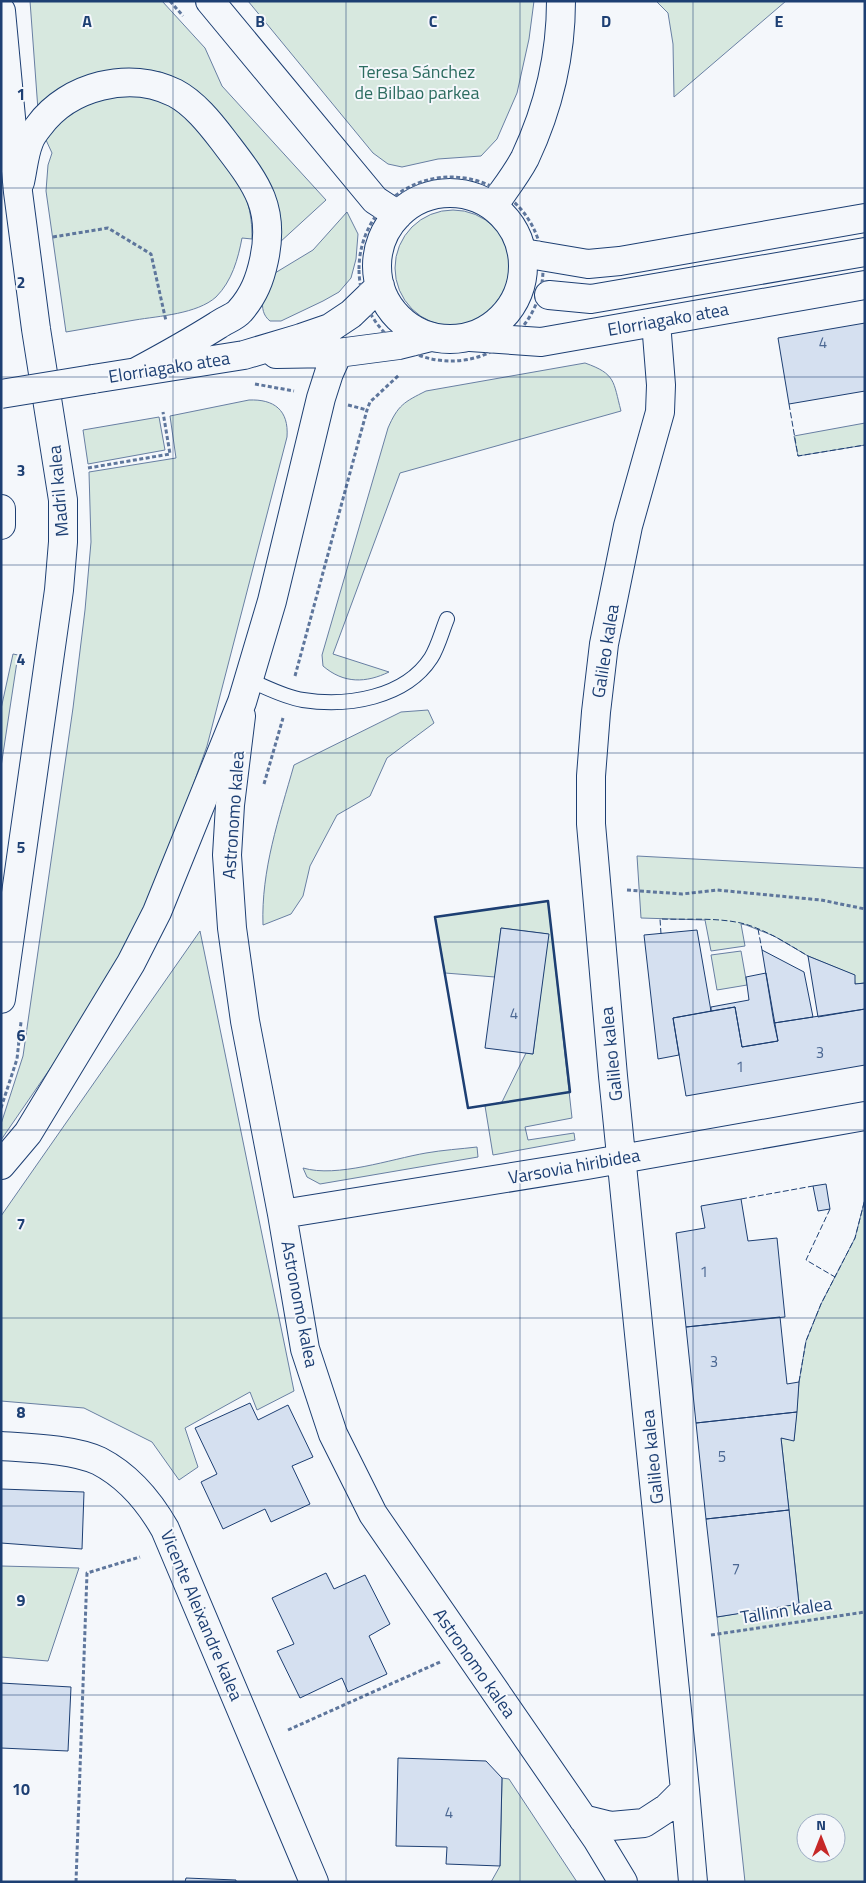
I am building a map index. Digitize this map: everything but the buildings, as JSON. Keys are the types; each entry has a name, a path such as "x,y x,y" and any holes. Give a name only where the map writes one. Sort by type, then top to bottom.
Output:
{"street":[{"path":"210,1 375,200 391,210"},
{"path":"498,199 524,159 549,97 558,49 561,1"},
{"name":"Madril kalea","path":"1,11 18,192 36,329 63,500 63,542 59,590 1,999"},
{"path":"18,192 29,141 46,116 60,104 77,94 98,86 120,82 159,86 176,93 191,104 218,133 245,168 260,196 267,215 268,231 259,281 240,312 193,341 136,372"},
{"name":"Elorriagako atea","path":"244,355 330,328 351,314 372,293 377,261 391,210 436,194 466,194 479,199 498,199 506,218 533,255 524,271 513,305 502,319 487,330 470,337"},
{"path":"533,255 588,264 620,261 865,218"},
{"name":"Elorriagako atea","path":"549,295 591,299 865,252"},
{"name":"Elorriagako atea","path":"372,293 385,300 394,313 411,327 431,337 444,339 470,337 541,342 865,285"},
{"name":"Galileo kalea","path":"656,322 661,385 660,412 628,526 604,644 591,776 591,824 596,894 693,1882"},
{"name":"Elorriagako atea","path":"1,394 244,355 338,353 399,345 431,337"},
{"name":"Astronomo kalea","path":"1,1165 28,1133 131,963 157,912 246,691 272,601 322,398 329,373 338,353"},
{"path":"1,509 1,525"},
{"name":"Astronomo kalea","path":"246,691 230,805 228,883 232,928 245,1021 282,1214 305,1349 333,1434 369,1506 422,1587 583,1819 623,1882"},
{"name":"Varsovia hiribidea","path":"282,1214 865,1116"},
{"name":"Vicente Aleixandre kalea","path":"1,1446 69,1453 98,1461 130,1483 153,1508 169,1538 314,1882"},
{"path":"583,1819 611,1826 644,1823 667,1808 685,1790"}],"lane":[{"path":"246,691 303,700 347,702 382,696 412,679 431,658 447,619"}],"path":[{"path":"441,177 484,182 498,199 518,205 530,220 538,238 533,255 544,275 534,310 524,326 511,339 497,348 465,360 448,360 422,356 399,345 373,318 372,293 360,285 360,253 369,226 391,210 407,188 420,182 441,177"},
{"path":"47,238 108,228 151,254 166,321"},
{"path":"263,791 367,410 370,402 400,374"},
{"path":"80,469 170,454 163,412"},
{"path":"628,890 682,894 717,890 821,900 865,909"},
{"path":"76,1882 87,1573 140,1557"},
{"name":"Tallinn kalea","path":"711,1635 865,1612"},
{"path":"288,1730 442,1661"}],"green space":[{"path":"30,1 162,1 205,48 222,86 326,200 279,243 174,79 160,72 144,70 38,110"},
{"name":"Teresa Sánchez de Bilbao parkea","path":"248,1 534,1 529,39 517,93 497,139 481,156 438,159 402,167 388,164 373,153"},
{"path":"656,1 786,1 674,97 673,44 668,13"},
{"path":"118,95 144,96 160,100 172,106 198,129 223,159 242,189 249,210 252,239 242,238 230,277 222,291 208,303 188,311 66,332 46,191 48,165 52,153 46,140 59,123 73,111 95,101"},
{"path":"453,210 475,214 494,227 507,246 511,268 507,290 494,309 475,322 453,326 431,322 412,309 399,290 395,268 399,246 412,227 431,214"},
{"path":"347,212 358,234 356,259 351,278 339,292 323,301 281,321 270,321 263,311 263,300 270,276 313,250"},
{"path":"585,363 603,371 612,380 621,411 400,473 333,654 389,672 364,680 355,680 339,676 323,666 322,655 388,428 402,405 426,391"},
{"path":"249,400 266,402 278,408 285,420 287,437 207,746 165,864 131,940 87,1015 1,1140 1,1124 23,1056 73,708 91,542 89,472 176,458 170,416"},
{"path":"159,417 165,450 88,464 83,430"},
{"path":"865,423 865,445 798,456 794,436"},
{"path":"13,654 18,655 1,767 1,709"},
{"path":"428,710 434,723 387,758 370,796 337,815 310,866 303,896 291,914 263,925 263,905 268,864 294,765 401,712"},
{"path":"637,856 865,868 865,983 855,984 854,975 808,956 774,936 746,925 741,924 745,946 711,951 705,920 641,918"},
{"path":"548,901 572,1118 525,1127 528,1140 574,1133 575,1140 493,1155 485,1106 502,1102 526,1053 533,1054 548,934 501,928 495,977 445,973 435,917"},
{"path":"200,931 294,1391 257,1410 250,1392 185,1428 198,1467 179,1480 152,1442 84,1408 1,1401 1,1216"},
{"path":"741,951 747,985 717,990 711,955"},
{"path":"477,1147 478,1157 320,1184 307,1177 303,1168 332,1171 426,1153"},
{"path":"865,1199 865,1882 745,1882 717,1617 799,1603 781,1438 794,1440 799,1382 806,1341 821,1304 855,1238"},
{"path":"1,1566 79,1568 48,1661 1,1657"},
{"path":"502,1778 509,1779 577,1882 491,1882 500,1866"}],"fence":[{"path":"789,404 798,456 865,445"},
{"path":"661,934 660,919 735,922 762,930 808,956"},
{"path":"758,929 762,950"},
{"path":"741,1199 813,1186"},
{"path":"799,1382 806,1341 821,1304 855,1238 865,1199"},
{"path":"830,1209 806,1260 835,1277"}],"wall":[{"path":"548,901 570,1092 468,1108 435,917 548,901"}]}
